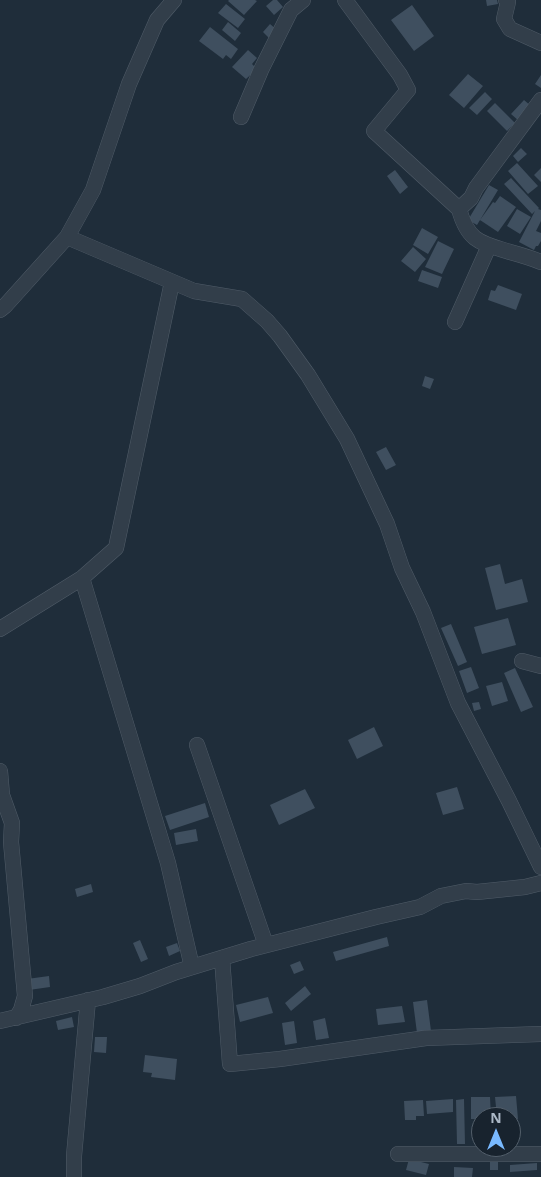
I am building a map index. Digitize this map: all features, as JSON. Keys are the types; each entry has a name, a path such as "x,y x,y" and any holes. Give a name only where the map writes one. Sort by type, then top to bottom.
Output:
{"street":[{"path":"0,310 6,306 67,237 93,190 129,84 158,20 174,0"},
{"path":"241,117 291,10 303,0"},
{"path":"345,0 400,75 408,90 374,131 459,209 462,221 477,241 541,262"},
{"path":"506,0 508,2 504,19 510,30 541,42"},
{"path":"459,209 471,198 476,188 536,118 541,100"},
{"path":"67,237 194,291 242,299 267,321 280,336 347,438 386,524 402,568 423,612 458,703 541,866"},
{"path":"455,322 489,246"},
{"path":"0,629 82,578 116,548 172,282"},
{"path":"82,578 168,862 192,967"},
{"path":"522,661 541,666"},
{"path":"196,745 266,945"},
{"path":"0,772 2,795 12,823 11,842 25,996 21,1010 16,1018"},
{"path":"0,1021 140,986 176,972 266,945 420,907 441,896 452,893 477,892 541,883"},
{"path":"222,958 230,1064 280,1059 426,1038 541,1034"},
{"path":"74,1177 74,1156 88,1000"},
{"path":"398,1154 541,1154"}],"building":[{"path":"229,0 255,0 257,1 244,15"},
{"path":"273,0 277,0 283,7 274,15 266,6"},
{"path":"486,0 497,0 498,4 487,6"},
{"path":"226,4 245,19 238,28 218,13"},
{"path":"412,5 434,36 414,51 391,20"},
{"path":"228,22 241,33 235,41 222,30"},
{"path":"270,24 277,30 269,38 263,32"},
{"path":"210,27 238,49 231,59 226,55 223,59 199,41"},
{"path":"248,50 257,58 252,64 257,69 246,79 232,67"},
{"path":"468,74 483,86 464,108 449,95"},
{"path":"541,75 541,88 535,84"},
{"path":"485,92 492,99 477,115 469,108"},
{"path":"524,100 531,106 519,121 511,114"},
{"path":"495,103 515,123 507,131 487,111"},
{"path":"521,148 527,154 518,162 513,156"},
{"path":"517,163 538,186 528,194 508,171"},
{"path":"541,168 541,182 534,175"},
{"path":"395,170 408,187 400,194 387,176"},
{"path":"511,178 538,209 541,210 541,221 536,231 541,233 541,241 534,250 519,242 535,211 532,214 504,184"},
{"path":"489,185 498,190 477,225 468,220"},
{"path":"500,196 516,207 498,232 480,220 493,202 495,203"},
{"path":"517,209 531,217 520,234 507,226"},
{"path":"422,228 438,237 428,254 413,245"},
{"path":"438,241 454,249 442,274 425,267"},
{"path":"413,247 426,259 415,272 401,261"},
{"path":"422,270 442,277 438,288 418,281"},
{"path":"498,285 522,294 516,310 488,300 491,290 495,291"},
{"path":"425,376 434,379 430,389 422,386"},
{"path":"386,447 396,465 386,470 376,452"},
{"path":"500,564 505,584 522,579 528,602 496,610 485,568"},
{"path":"508,618 516,645 482,654 474,627"},
{"path":"451,624 467,662 458,666 441,628"},
{"path":"471,667 479,688 467,693 459,671"},
{"path":"515,668 533,707 521,712 504,673"},
{"path":"502,682 508,701 492,706 486,686"},
{"path":"479,702 481,709 474,711 472,703"},
{"path":"374,727 383,746 357,759 348,740"},
{"path":"457,787 464,809 443,815 436,793"},
{"path":"305,789 315,808 279,825 270,805"},
{"path":"205,803 209,817 170,830 165,816"},
{"path":"196,829 198,841 176,845 174,833"},
{"path":"91,884 93,892 77,897 75,889"},
{"path":"387,937 389,946 336,961 333,952"},
{"path":"140,940 148,959 141,962 133,943"},
{"path":"177,943 180,951 169,956 166,947"},
{"path":"300,961 304,970 294,974 290,965"},
{"path":"49,976 50,987 29,990 27,979"},
{"path":"305,986 311,994 291,1011 285,1003"},
{"path":"268,997 273,1013 240,1022 236,1005"},
{"path":"427,1000 431,1031 417,1033 413,1002"},
{"path":"402,1006 405,1022 378,1025 376,1009"},
{"path":"72,1017 74,1027 58,1030 56,1021"},
{"path":"325,1018 329,1038 316,1040 313,1021"},
{"path":"294,1021 297,1043 285,1045 282,1023"},
{"path":"95,1037 107,1037 106,1053 94,1052"},
{"path":"145,1055 177,1059 175,1080 151,1077 152,1073 143,1072"},
{"path":"516,1096 517,1107 496,1107 495,1097"},
{"path":"471,1097 490,1097 490,1107 471,1107"},
{"path":"453,1099 453,1112 427,1114 426,1101"},
{"path":"464,1099 465,1144 457,1144 456,1100"},
{"path":"423,1100 424,1116 416,1116 416,1120 405,1120 404,1101"},
{"path":"409,1159 429,1164 426,1175 406,1170"},
{"path":"490,1162 498,1162 498,1170 490,1170"},
{"path":"537,1163 537,1170 510,1172 510,1165"},
{"path":"454,1167 473,1168 472,1177 454,1177"}]}
